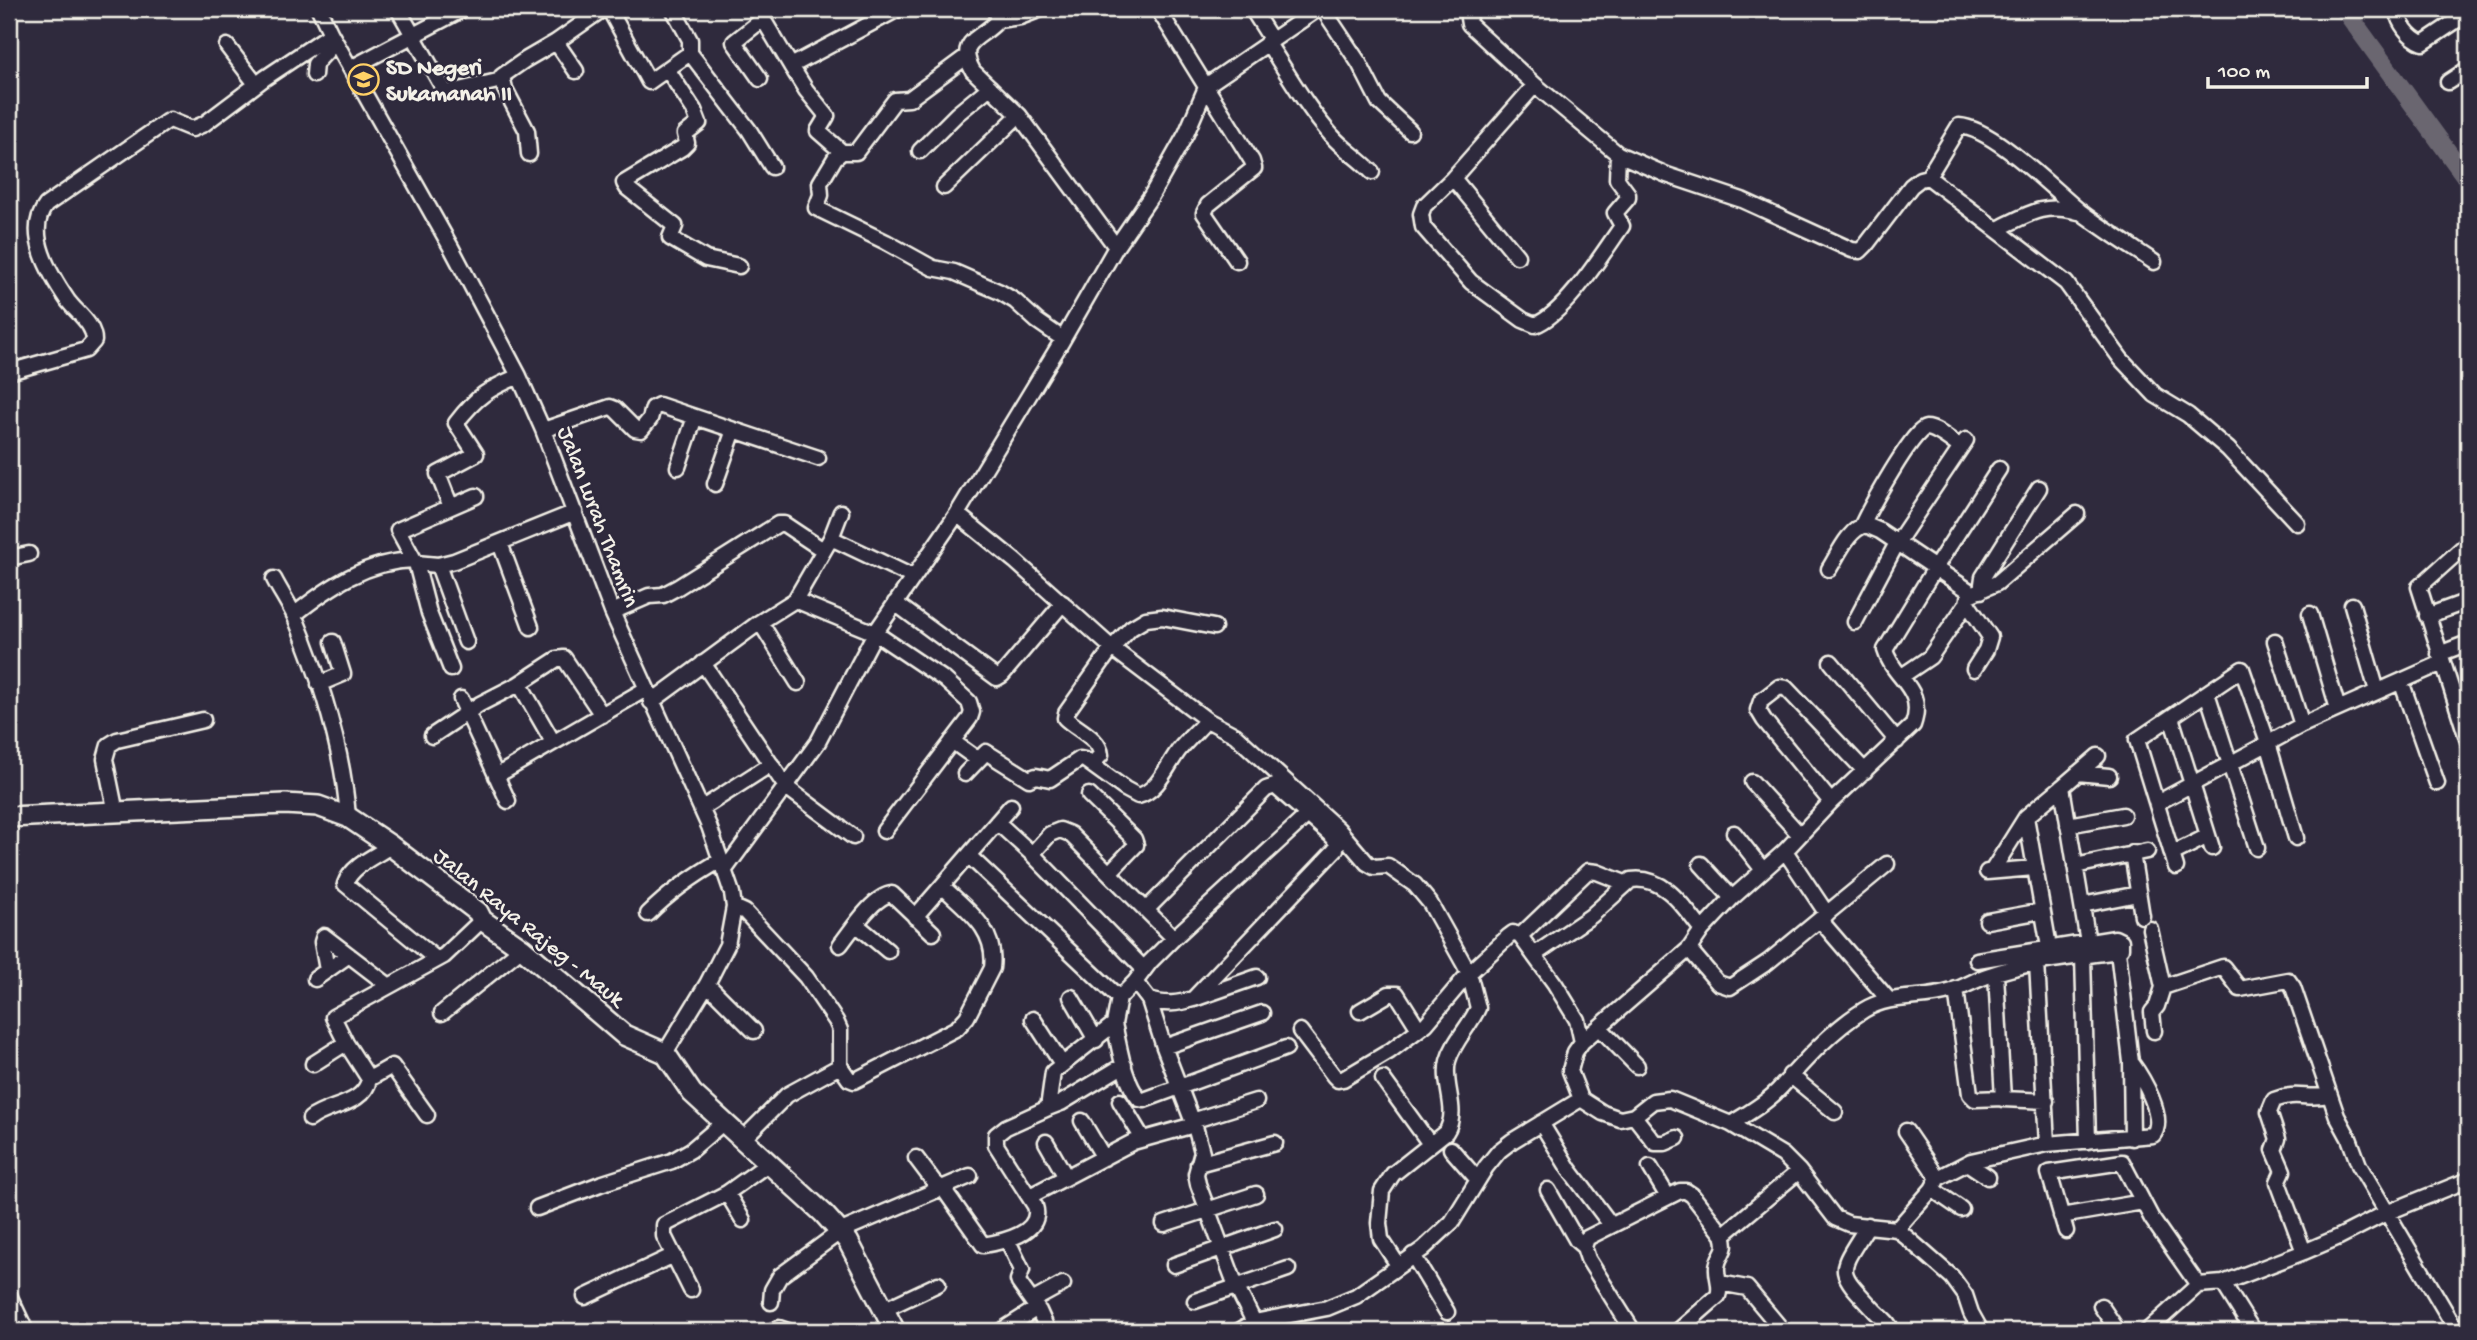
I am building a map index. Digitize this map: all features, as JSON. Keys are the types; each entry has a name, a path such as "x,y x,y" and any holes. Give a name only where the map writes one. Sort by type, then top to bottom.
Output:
{"main road":[{"name":"Jalan Raya Rajeg - Mauk","path":"9,817 285,804 318,806 348,817 391,846 478,912 482,920 522,948 624,1035 665,1053"},
{"path":"665,1053 692,1093 841,1231 894,1331"}],"street":[{"name":"Jalan Lurah Thamrin","path":"319,9 328,36 351,68 519,376 543,430 612,612 701,808 732,893 734,906 727,945 665,1053"},
{"path":"398,9 446,93 502,80"},
{"path":"351,68 464,9"},
{"path":"529,155 527,131 502,76 556,43 603,9"},
{"path":"609,9 649,82 690,53"},
{"path":"673,9 690,40 690,53 749,131 772,167"},
{"path":"791,66 898,9"},
{"path":"1041,9 1026,15 997,14 971,42 966,57 909,99 895,100 856,152 842,152 835,158 820,183 821,195 816,208 933,268 954,272 999,292 1015,301 1063,339"},
{"path":"1158,9 1252,161 1254,168 1208,205 1204,213 1237,261"},
{"path":"1252,9 1318,119 1335,139 1372,172"},
{"path":"648,914 679,886 723,866 818,742 875,633 957,514 1116,247 1152,196 1186,134 1207,85 1320,9 1359,63 1380,102 1410,131"},
{"path":"1473,9 1468,18 1469,24 1535,85 1618,154 1667,175 1742,200 1852,250 1860,251 1911,186 1928,177 1959,126 1989,136 2083,213 2154,262"},
{"path":"2396,9 2408,32 2418,42 2423,43 2468,13"},
{"path":"760,79 734,42 759,14 806,90 830,111 817,130 842,152"},
{"path":"314,75 315,64 328,50 328,36"},
{"path":"9,372 86,351 94,341 90,326 67,299 47,266 42,252 38,223 39,214 46,205 166,122 170,120 192,129 198,128 256,84 328,36"},
{"path":"556,43 576,71"},
{"path":"226,46 256,84"},
{"path":"966,57 973,71 1019,115 1116,247"},
{"path":"667,69 694,110 699,123 685,134 687,142 682,148 624,183 675,226 670,238 706,260 739,266"},
{"path":"2448,82 2468,69"},
{"path":"1535,85 1453,178 1423,206 1423,227 1471,282 1530,325 1548,319 1570,296 1622,226 1615,213 1628,198 1628,194 1617,179 1618,154"},
{"path":"920,151 957,114 990,88"},
{"path":"944,187 1019,115"},
{"path":"1928,177 2066,282 2121,359 2155,395 2188,415 2228,449 2297,523"},
{"path":"1453,178 1517,256"},
{"path":"1998,229 2044,208 2061,207 2083,213"},
{"path":"451,507 438,474 476,454 456,423 472,402 484,393 519,376"},
{"path":"543,430 610,407 637,430 645,428 653,408 659,405 818,458"},
{"path":"678,467 695,416"},
{"path":"715,484 734,430"},
{"path":"1829,569 1853,532 1862,525 1899,459 1921,430 1935,430 1963,444 1898,543 1855,622"},
{"path":"1981,1331 1965,1295 1952,1277 1897,1229 1849,1224 1835,1218 1799,1171 1783,1155 1731,1124 1670,1099 1653,1101 1628,1119 1612,1118 1581,1099 1570,1071 1575,1052 1582,1042 1689,949 1702,930 1732,898 1785,851 1799,834 1913,725 1917,715 1916,702 1885,653 1886,646 1999,468"},
{"path":"1902,676 1930,657 1972,596 2039,488"},
{"path":"452,669 429,613 415,562 398,530 476,496"},
{"path":"294,615 325,590 354,574 394,562 438,565 575,512"},
{"path":"496,776 602,715 649,695 703,663 795,600 827,544 841,512"},
{"path":"957,514 1112,648 1207,720 1235,735 1312,812 1337,843 1336,849 1193,999"},
{"path":"1972,596 2011,572 2077,514"},
{"path":"1862,525 1869,526 1898,543 1968,590 1990,637 1986,650 1974,669"},
{"path":"612,612 649,596 663,595 766,532 780,537 797,534 913,577"},
{"path":"500,543 531,628"},
{"path":"2468,543 2418,587 2468,737"},
{"path":"9,558 29,554"},
{"path":"438,565 466,642"},
{"path":"274,579 294,615 342,761 348,817"},
{"path":"2453,607 2468,594"},
{"path":"795,600 875,633 945,680 968,702 972,712 884,831"},
{"path":"2427,616 2468,601"},
{"path":"895,603 997,678 1002,676 1063,603"},
{"path":"2352,605 2377,691"},
{"path":"2310,614 2338,709"},
{"path":"1092,764 1101,755 1100,748 1065,718 1112,648 1131,628 1146,620 1162,617 1214,627"},
{"path":"760,622 798,683"},
{"path":"2275,641 2302,725"},
{"path":"318,684 343,674 333,642"},
{"path":"2157,803 2302,725 2401,681 2468,643"},
{"path":"432,736 464,705 517,685 557,659 564,658 602,715"},
{"path":"1831,662 1898,741"},
{"path":"703,663 786,787 853,837"},
{"path":"2171,717 2210,842 2174,861 2137,740 2171,717 2207,693 2242,669 2268,743 2296,838"},
{"path":"2401,681 2437,783"},
{"path":"517,685 522,688 553,742"},
{"path":"1832,802 1764,719 1758,710 1761,701 1779,687 1786,688 1865,771"},
{"path":"2453,695 2468,689"},
{"path":"2207,693 2257,848"},
{"path":"464,705 508,801"},
{"path":"116,813 105,759 109,745 117,740 203,720"},
{"path":"965,774 977,759 989,752 1029,779 1036,776 1050,779 1080,759 1092,764 1138,796 1146,794 1158,782 1180,749 1207,720"},
{"path":"952,741 977,759"},
{"path":"2035,867 1988,872 2026,817 2098,756"},
{"path":"701,808 771,764"},
{"path":"2077,773 2109,776"},
{"path":"1752,782 1799,834"},
{"path":"1146,910 1266,789 1275,786 1338,829 1367,863 1374,867 1388,866 1415,885 1430,903 1469,973 1478,1005 1448,1061 1451,1124 1446,1132 1393,1174 1382,1191 1379,1223 1381,1239 1398,1265"},
{"path":"2062,787 2082,905 2086,949 2088,1141"},
{"path":"1089,795 1134,839 1136,845 1110,872"},
{"path":"915,917 1011,806"},
{"path":"1286,1048 1144,1100 1139,1099 1135,1093 1124,1065 1114,1024 1119,998 1144,970 1174,938 1312,812"},
{"path":"2068,825 2123,815"},
{"path":"2026,817 2042,911 2046,957 2047,1144"},
{"path":"997,822 1032,854 1144,970"},
{"path":"1032,854 1050,834 1060,830 1070,834 1174,938"},
{"path":"1734,833 1763,870"},
{"path":"391,846 358,867 345,884 436,959"},
{"path":"1785,851 1823,917 1888,999"},
{"path":"2075,866 2139,852 2138,894 2142,916"},
{"path":"969,856 1119,998"},
{"path":"1701,864 1732,898"},
{"path":"1689,949 1718,982 1730,987 1768,962 1887,864"},
{"path":"1520,936 1588,871 1625,883"},
{"path":"1534,955 1591,916 1631,880 1647,880 1664,887 1702,930"},
{"path":"734,906 745,912 806,977 836,1021 839,1030 840,1066 849,1079 856,1081 957,1028 967,1017 992,968 993,961 981,923 942,886"},
{"path":"840,945 877,901 887,894 892,894 933,933"},
{"path":"2082,905 2138,894"},
{"path":"1987,921 2042,911"},
{"path":"310,1119 355,1097 368,1086 369,1079 333,1017 436,959 458,944 482,920"},
{"path":"857,925 888,951"},
{"path":"2150,929 2163,987 2157,1006 2152,1012 2154,1031"},
{"path":"1300,1031 1338,1080 1390,1051 1419,1029 1446,1002 1469,973 1513,933 1520,936 1534,955 1577,1020 1582,1042"},
{"path":"349,955 321,974 324,936 349,955 388,985"},
{"path":"1731,1124 1761,1104 1838,1030 1865,1010 1888,999 1928,996 1956,989 2046,957 2086,949 2115,938 2121,941 2118,951 2131,1062 2132,1138"},
{"path":"442,1013 522,948"},
{"path":"1977,960 2046,957"},
{"path":"2163,987 2223,967 2240,989 2287,980 2299,1000 2329,1094 2359,1165 2457,1331"},
{"path":"1996,974 2003,1098"},
{"path":"1149,1000 1164,1005 1177,1004 1257,977"},
{"path":"1135,982 1149,1000 1193,1123 1202,1152 1196,1174 1198,1184 1236,1286 1261,1320 1277,1331"},
{"path":"707,984 754,1031"},
{"path":"1956,989 1970,1096 1975,1099 2046,1101"},
{"path":"1360,1011 1389,994 1397,994 1419,1029"},
{"path":"1071,997 1096,1040"},
{"path":"1164,1047 1262,1013"},
{"path":"1033,1019 1062,1064"},
{"path":"1048,1108 1052,1075 1062,1064 1114,1024"},
{"path":"1600,1027 1637,1066"},
{"path":"313,1064 346,1043"},
{"path":"1897,1229 1935,1184 1967,1163 2047,1144 2152,1135 2158,1124 2145,1082 2131,1062"},
{"path":"916,1158 933,1182 943,1189 983,1245 1008,1241 1033,1225 1037,1214 1030,1196 996,1145 996,1137 1006,1127 1056,1106 1124,1065"},
{"path":"369,1079 392,1066 427,1115"},
{"path":"743,1139 787,1095 840,1066"},
{"path":"1790,1075 1835,1112"},
{"path":"1383,1079 1430,1144"},
{"path":"2304,1252 2278,1182 2283,1171 2274,1150 2278,1139 2269,1112 2274,1100 2284,1096 2298,1094 2318,1097 2329,1094"},
{"path":"1239,1331 1261,1320 1327,1308 1356,1296 1413,1255 1451,1222 1499,1151 1581,1099"},
{"path":"1120,1101 1143,1139"},
{"path":"1030,1196 1143,1139 1256,1101"},
{"path":"1634,1116 1655,1143 1665,1143 1677,1138"},
{"path":"1082,1121 1104,1157"},
{"path":"537,1208 672,1161 691,1150 724,1122"},
{"path":"1541,1124 1569,1169 1611,1225"},
{"path":"1906,1131 1935,1184 1961,1209"},
{"path":"1046,1142 1066,1177"},
{"path":"1198,1164 1275,1143"},
{"path":"1451,1149 1478,1180"},
{"path":"2066,1231 2049,1173 2122,1162 2152,1219 2198,1284"},
{"path":"691,1290 664,1236 664,1225 727,1193 769,1163"},
{"path":"1967,1163 1988,1177"},
{"path":"1650,1167 1668,1197"},
{"path":"1723,1235 1799,1171"},
{"path":"771,1302 772,1290 780,1276 841,1231 970,1176"},
{"path":"2147,1331 2198,1284 2223,1283 2304,1252 2386,1213 2468,1180"},
{"path":"1548,1190 1577,1241 1584,1248"},
{"path":"1633,1331 1588,1258 1584,1242 1590,1235 1680,1191 1692,1195 1723,1235 1726,1248 1717,1270 1720,1283 1718,1296 1686,1328"},
{"path":"727,1193 743,1220"},
{"path":"1164,1224 1256,1194"},
{"path":"2062,1216 2144,1202"},
{"path":"1868,1225 1845,1260 1843,1270 1848,1280 1888,1322 1892,1331"},
{"path":"1174,1265 1275,1230"},
{"path":"1008,1241 1022,1270 1019,1283 1035,1305 1048,1331"},
{"path":"585,1297 674,1255"},
{"path":"1413,1255 1447,1311"},
{"path":"1195,1301 1288,1269"},
{"path":"1720,1283 1747,1288 1783,1331"},
{"path":"2223,1283 2253,1331"},
{"path":"883,1310 938,1284"},
{"path":"1001,1331 1063,1284"},
{"path":"9,1295 18,1325"},
{"path":"2101,1306 2118,1331"},
{"path":"772,1331 779,1328 788,1331"}],"waterway":[{"path":"2344,9 2468,180"}],"place":[{"name":"SD Negeri Sukamanah II","path":"363,79"}]}
